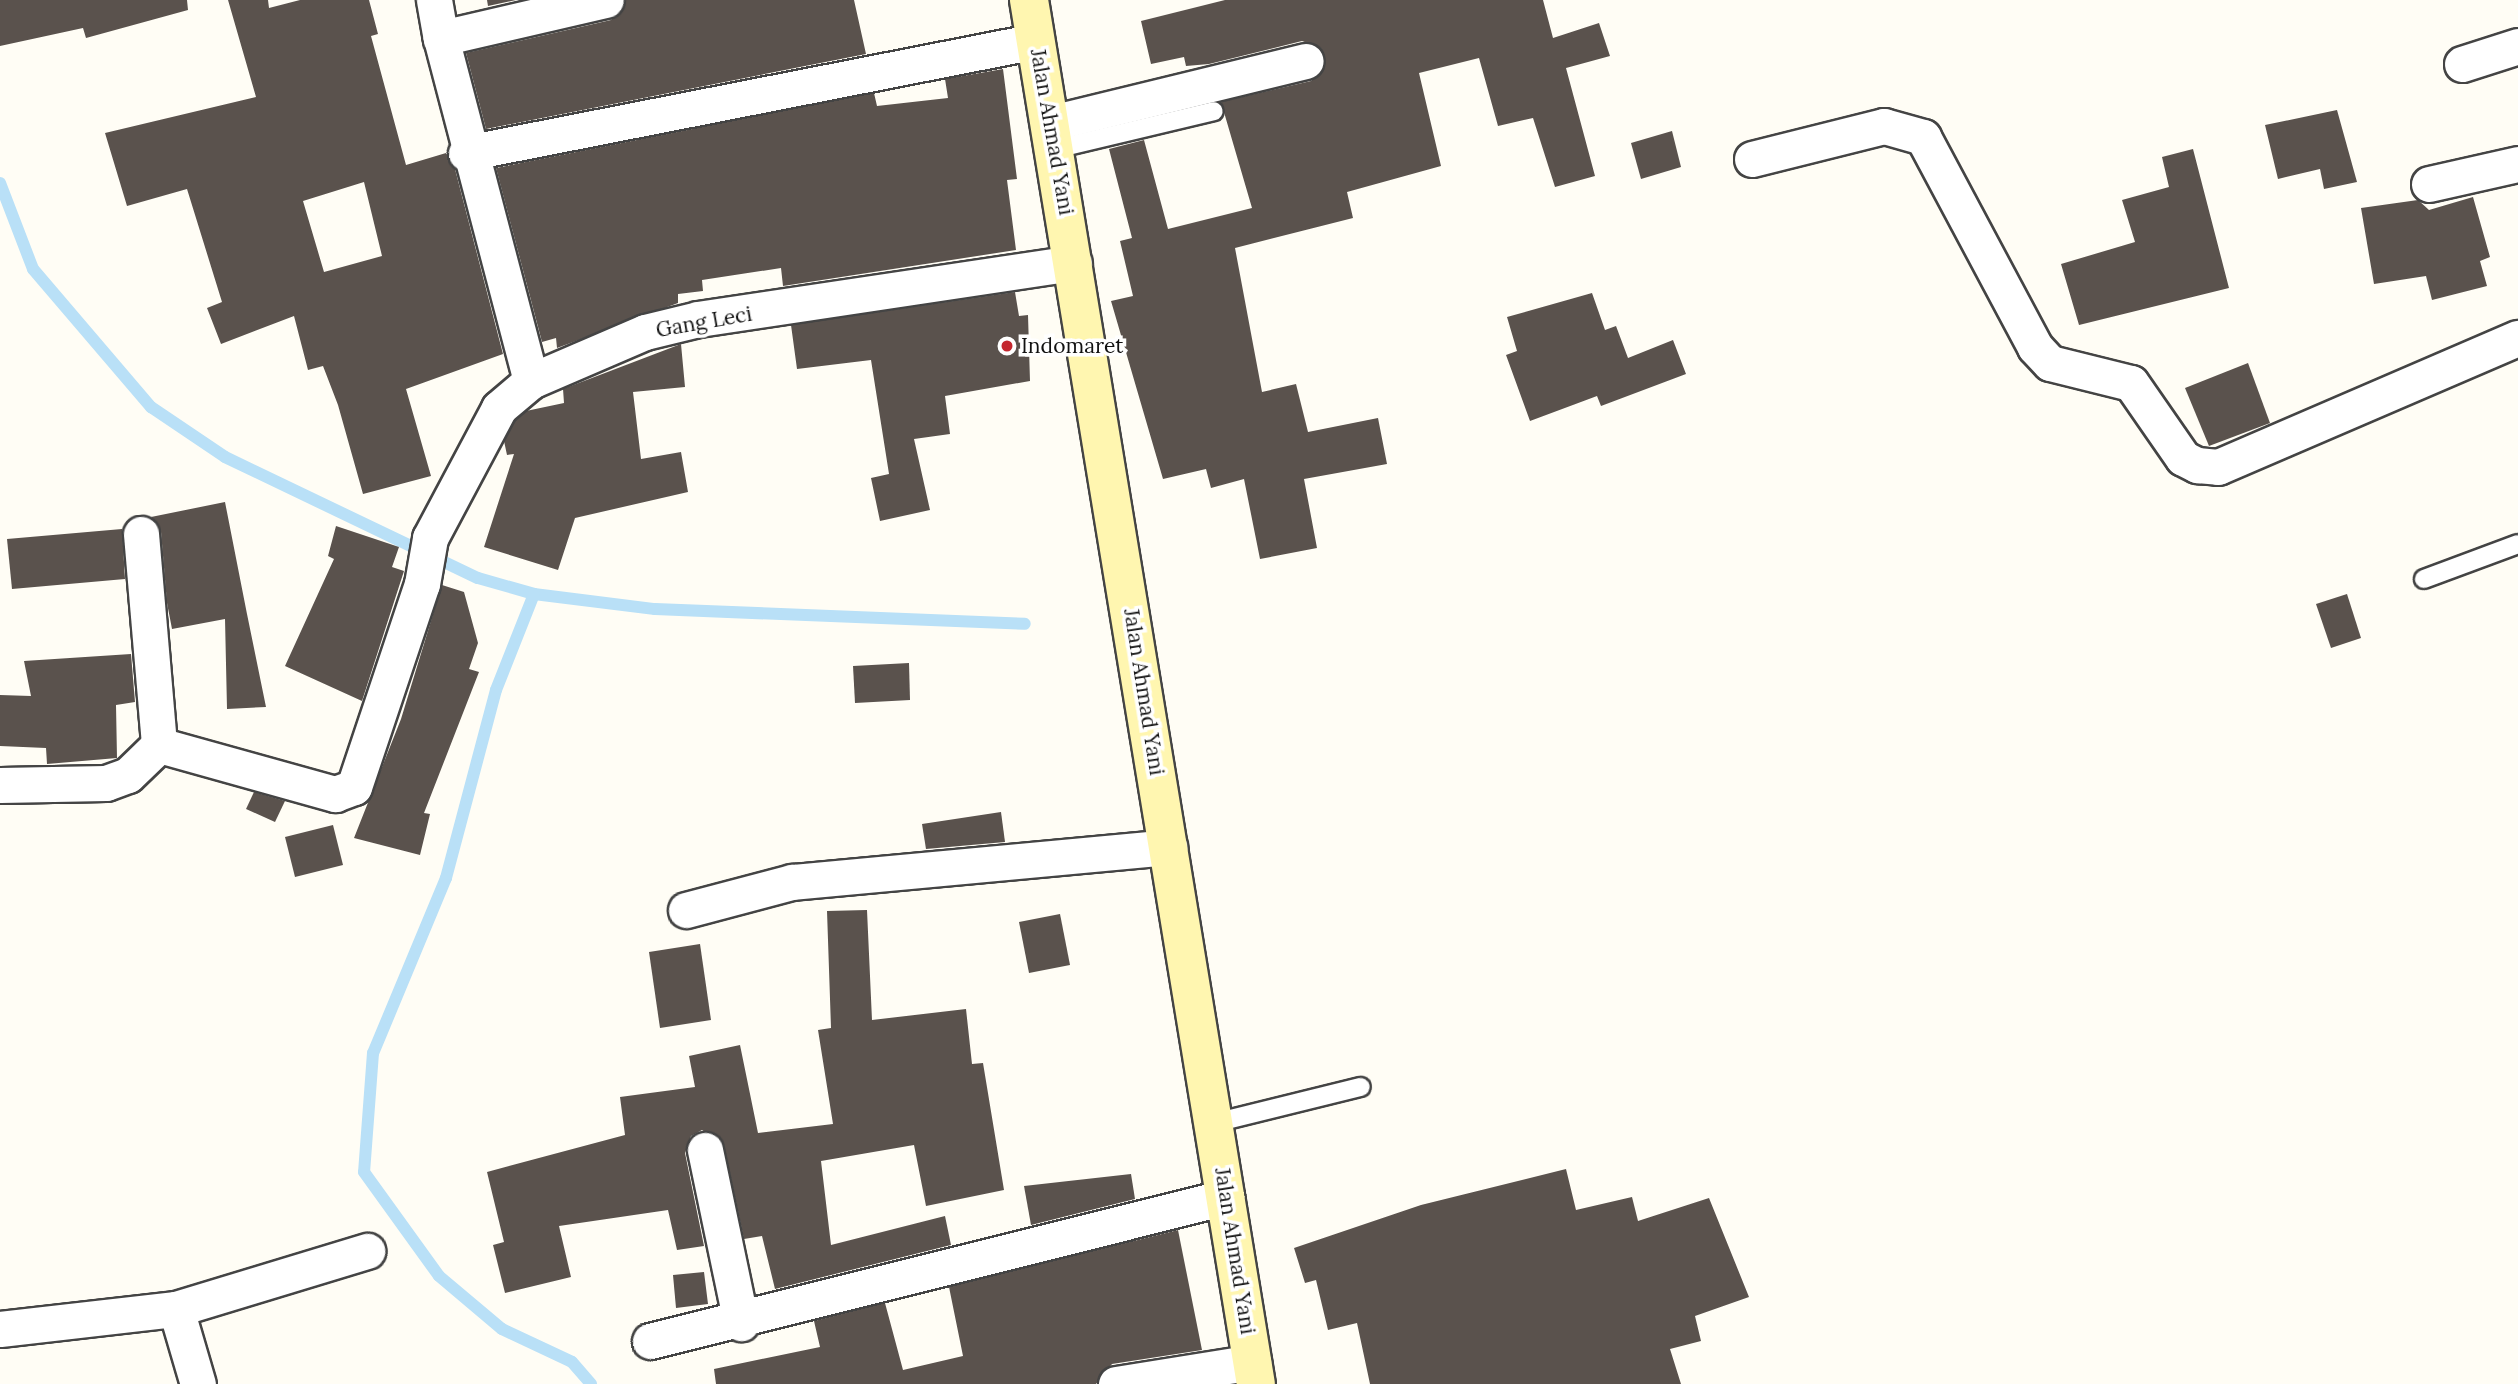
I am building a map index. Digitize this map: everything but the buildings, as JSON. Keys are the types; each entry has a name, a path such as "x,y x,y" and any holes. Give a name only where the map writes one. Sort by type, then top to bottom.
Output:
{"main road":[{"name":"Jalan Ahmad Yani","path":"1029,0 1140,661 1254,1373"}],"street":[{"path":"434,0 467,153 531,381"},
{"path":"441,38 606,0"},
{"path":"467,153 1037,41"},
{"path":"2462,64 2518,46"},
{"path":"1053,136 1306,61"},
{"path":"1752,159 1884,126 1923,137 2035,347 2050,363 2131,383 2183,458 2197,465 2218,467 2518,338"},
{"path":"2429,184 2518,163"},
{"name":"Gang Leci","path":"159,745 335,794 354,787 422,584 430,538 499,408 531,381 645,332 698,319 1074,263"},
{"path":"0,785 106,783 128,775 159,745 141,534"},
{"path":"686,910 792,882 1169,848"},
{"path":"705,1150 741,1323"},
{"path":"650,1341 741,1323 1226,1197"},
{"path":"0,1329 176,1309 367,1251"},
{"path":"176,1309 198,1384"},
{"path":"1116,1384 1254,1373"}],"lane":[{"path":"1053,136 1214,111"},
{"path":"2424,579 2518,544"},
{"path":"1214,1123 1361,1087"}],"waterway":[{"path":"0,183 33,269 151,407 225,457 478,578 534,594 655,609 1025,624"},
{"path":"534,594 496,690 446,878 373,1053 364,1172 439,1276 502,1329 572,1362 591,1384"}],"place":[{"name":"Indomaret","path":"1007,346"}]}
